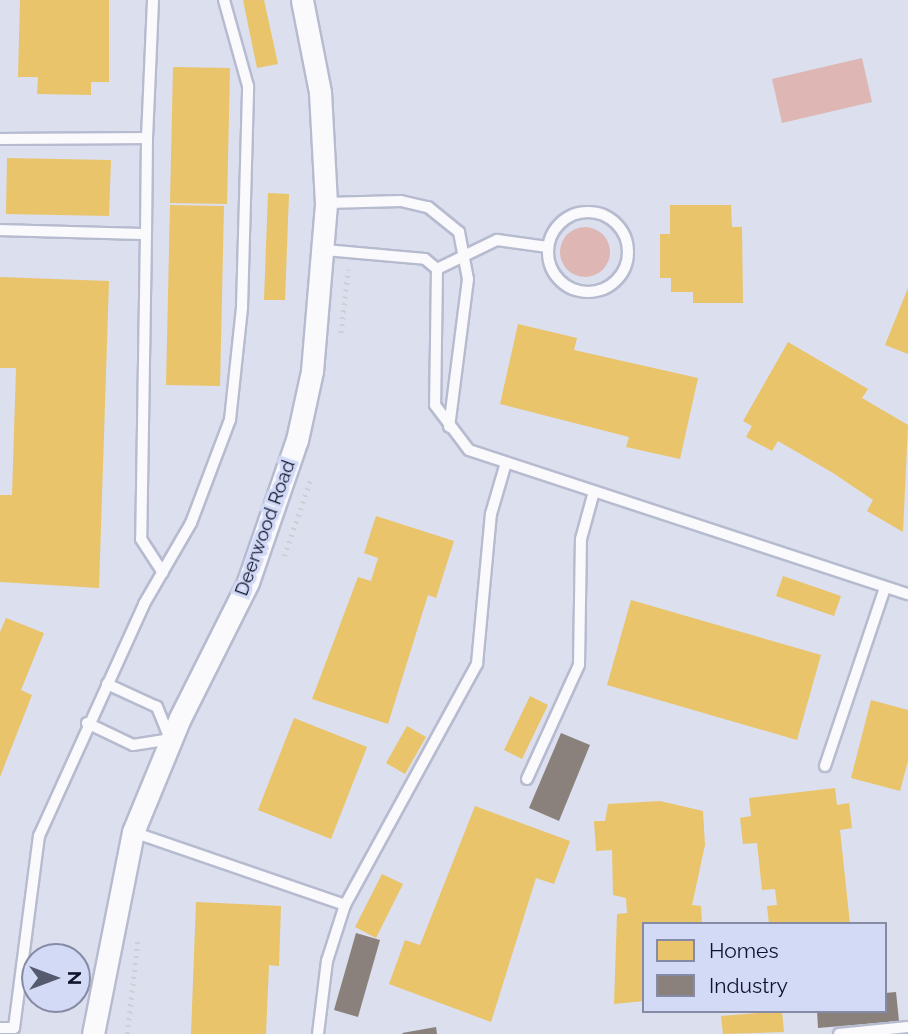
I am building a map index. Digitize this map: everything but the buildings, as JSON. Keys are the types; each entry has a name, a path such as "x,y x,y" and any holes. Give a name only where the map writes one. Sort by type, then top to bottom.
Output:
{"street":[{"name":"Deerwood Road","path":"93,1034 133,832 170,739 274,516 312,371 325,250 326,203 320,92 302,0"}],"lane":[{"path":"153,0 147,138 142,539 163,573"},
{"path":"0,1028 14,1031 39,836 87,723 191,523 230,420 235,370 248,86 223,0"},
{"path":"0,139 147,138"},
{"path":"326,203 428,207 459,232 468,252 449,427"},
{"path":"583,212 608,217 628,250 621,275 586,293 553,273 548,247 559,224 583,212"},
{"path":"0,230 146,234"},
{"path":"437,269 497,240 548,247"},
{"path":"325,250 425,259 437,269"},
{"path":"437,269 431,367 435,405 469,450 505,466 593,495 908,594"},
{"path":"318,1034 327,961 345,905 477,664 491,514 505,466"},
{"path":"527,779 579,666 581,539 593,495"},
{"path":"825,766 885,588"},
{"path":"87,723 133,745 170,739 157,707 107,684"},
{"path":"133,832 345,905"},
{"path":"839,1034 908,1027"}],"path":[{"path":"127,1034 137,962"}],"shaded area":[{"path":"862,58 872,102 782,123 772,79"},
{"path":"585,227 603,234 610,252 603,270 585,277 567,270 560,252 567,234"}]}
